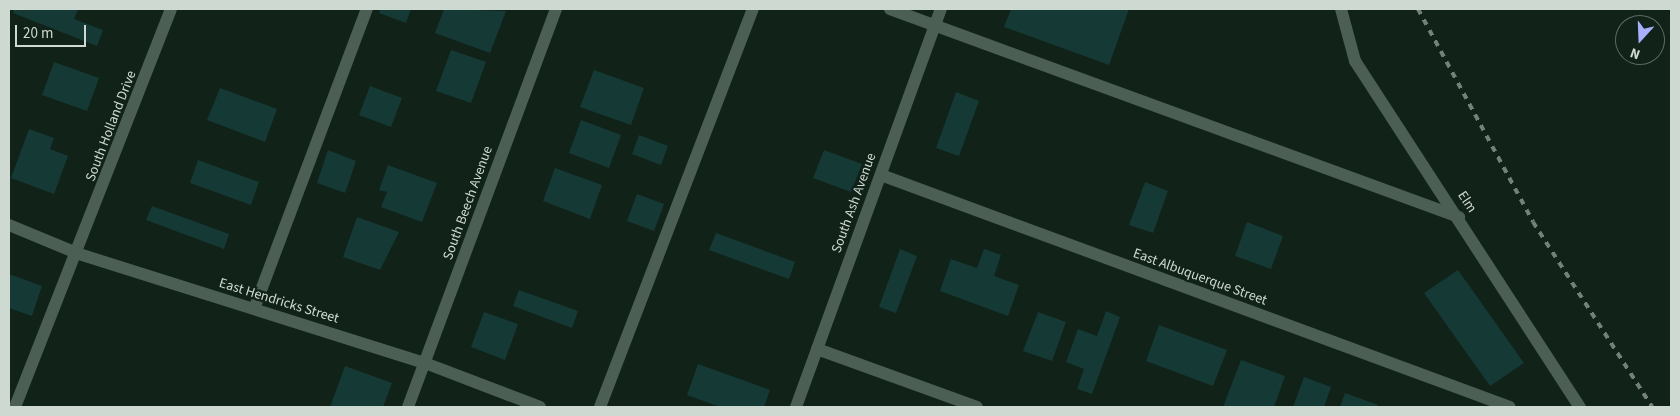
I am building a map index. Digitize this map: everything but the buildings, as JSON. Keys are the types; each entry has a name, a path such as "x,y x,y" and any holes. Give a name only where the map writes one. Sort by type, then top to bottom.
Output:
{"street":[{"name":"South Holland Drive","path":"15,407 79,254 171,9"},
{"path":"254,309 367,9"},
{"name":"South Beech Avenue","path":"408,407 556,9"},
{"path":"600,407 753,9"},
{"path":"890,9 1459,217"},
{"name":"South Ash Avenue","path":"796,407 941,9"},
{"name":"Elm","path":"1341,9 1355,60 1459,217 1580,407"},
{"name":"East Albuquerque Street","path":"880,175 1510,407"},
{"name":"East Hendricks Street","path":"9,225 79,254 424,362 540,407"},
{"path":"817,349 977,407"}],"railway":[{"path":"1418,9 1533,222 1652,407"}]}
